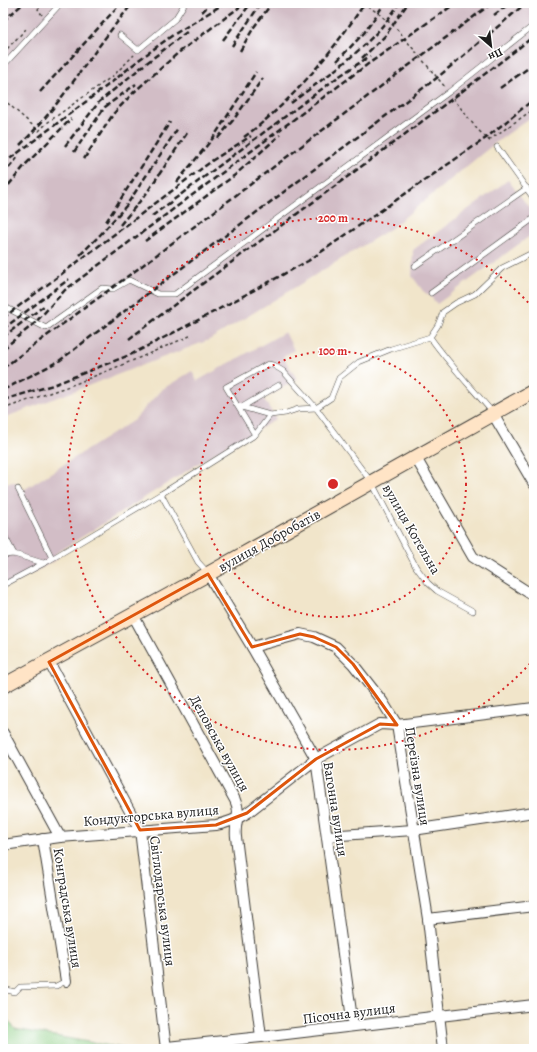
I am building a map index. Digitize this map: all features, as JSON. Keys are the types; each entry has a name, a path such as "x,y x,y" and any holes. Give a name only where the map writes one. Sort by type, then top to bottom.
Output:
{"street":[{"name":"вулиця Добробатів","path":"3,686 372,483 534,391"},
{"path":"493,414 534,484"},
{"path":"416,458 473,557 534,596"},
{"name":"Вагонна вулиця","path":"208,574 252,647 316,760 353,1026"},
{"name":"Деповська вулиця","path":"133,615 236,800 239,809 235,827 261,1038"},
{"name":"Переїзна вулиця","path":"252,647 300,634 314,637 336,647 363,676 382,701 397,725 428,919 443,1049"},
{"name":"Світлодарська вулиця","path":"49,662 140,830 166,1048"},
{"name":"Кондукторська вулиця","path":"3,845 60,837 226,823 238,819 316,760 380,724 397,725 534,708"},
{"path":"3,733 60,837"},
{"path":"327,836 413,830 534,812"},
{"name":"Конградська вулиця","path":"43,839 66,981"},
{"path":"428,919 534,906"},
{"name":"Пісочна вулиця","path":"166,1048 534,1005"}],"lane":[{"path":"3,66 62,3"},
{"path":"120,35 138,50 175,19 185,3"},
{"path":"3,306 46,328 102,288 114,289 129,280 158,294 175,294 449,92 534,25"},
{"path":"497,147 533,196"},
{"path":"415,266 526,188"},
{"path":"431,293 534,218"},
{"path":"240,407 270,415 286,413 298,409 316,408 331,398 339,378 359,362 391,349 430,338 438,325 443,312 456,303 475,294 502,268 534,252"},
{"path":"430,338 445,359 473,389 493,414"},
{"name":"вулиця Котельна","path":"240,407 226,387 268,364 273,365 283,371 316,408 372,483 416,567 428,583 437,592 473,611"},
{"path":"240,407 279,385"},
{"path":"240,407 256,435"},
{"path":"3,586 161,494 256,435 270,415"},
{"path":"18,489 52,558"},
{"path":"161,494 198,562 208,574"},
{"path":"3,533 14,554"},
{"path":"3,549 44,563"},
{"path":"3,556 14,554"},
{"path":"3,989 15,992 20,987 56,986 66,981"}],"path":[{"path":"46,3 38,10 46,19"},
{"path":"363,3 396,28 477,128 497,147"},
{"path":"3,53 30,25"},
{"path":"3,99 39,131 114,74 128,62 138,50"},
{"path":"489,140 534,109"},
{"path":"3,409 134,360 192,335"}],"highlighted area":[{"path":"208,574 252,647 300,634 314,637 336,647 353,664 397,725 380,724 316,759 247,813 216,825 140,830 49,662"}],"shaded area":[{"path":"3,3 534,3 534,115 494,144 390,229 209,340 3,418"},
{"path":"508,180 534,214 534,233 437,304 423,291 412,276 413,250"},
{"path":"285,332 294,350 283,357 297,379 264,399 276,419 233,445 231,443 55,554 58,559 3,589 3,483 16,482 22,491 134,420 161,390 192,371 197,381"}],"green space":[{"path":"3,1014 15,1029 128,1049 3,1049"}],"railway":[{"path":"3,10 9,3"},
{"path":"3,21 24,3"},
{"path":"40,92 121,3"},
{"path":"20,145 51,111 133,3"},
{"path":"202,12 211,3"},
{"path":"3,164 173,35 225,3"},
{"path":"84,159 114,113 133,93 178,53 245,3"},
{"path":"223,40 251,3"},
{"path":"232,46 261,3"},
{"path":"240,51 254,27 272,3"},
{"path":"244,137 262,123 295,92 325,58 365,3"},
{"path":"337,61 364,33 385,3"},
{"path":"291,103 350,58 377,32 399,3"},
{"path":"362,58 385,36 408,3"},
{"path":"3,349 35,323 65,290 368,64 456,3"},
{"path":"3,368 139,268 492,3"},
{"path":"494,15 510,3"},
{"path":"3,390 59,361 438,77 526,3"},
{"path":"65,146 99,102 188,31"},
{"path":"129,339 484,75 534,36"},
{"path":"152,216 338,77 370,56"},
{"path":"500,88 534,64"},
{"path":"177,182 213,138 256,72"},
{"path":"218,138 234,119 263,78"},
{"path":"74,152 105,107 136,84"},
{"path":"3,400 53,385 132,354 308,261 486,138 534,99"},
{"path":"3,192 26,164 71,119"},
{"path":"106,222 170,122"},
{"path":"80,255 126,206 178,128"},
{"path":"120,225 146,194 187,133"},
{"path":"145,241 235,175 280,135"},
{"path":"3,318 213,160 251,136"},
{"path":"3,175 17,158"},
{"path":"3,329 69,279"},
{"path":"3,337 44,306"}]}
